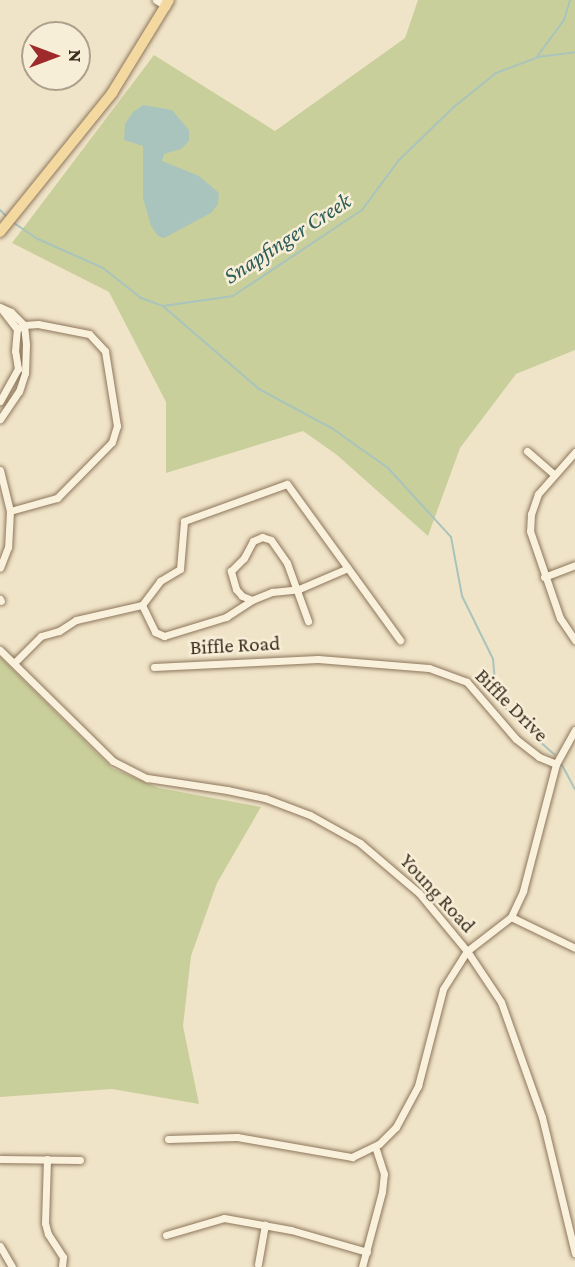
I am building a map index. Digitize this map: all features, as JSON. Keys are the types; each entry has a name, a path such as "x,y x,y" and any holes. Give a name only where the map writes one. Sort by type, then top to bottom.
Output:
{"main road":[{"path":"0,232 112,93 168,3"}],"street":[{"path":"156,0 168,3"},
{"path":"10,511 57,498 112,442 117,426 105,351 89,334 38,324 20,327"},
{"path":"0,401 18,374 20,327"},
{"path":"0,419 19,391 25,373 20,327"},
{"path":"527,451 553,474"},
{"path":"575,452 538,494 531,514 530,531 560,618 575,640"},
{"path":"0,470 10,511 8,547 0,568"},
{"path":"14,663 41,636 59,631 76,620 142,606 160,581 180,569 184,521 287,484 400,640"},
{"path":"252,600 242,596 236,589 231,571 244,558 253,541 262,537 271,540 288,563 299,589 307,621"},
{"path":"544,577 575,565"},
{"path":"142,606 156,632 164,636 226,617 243,609 252,600 272,592 299,589 348,568"},
{"name":"Young Road","path":"0,650 54,700 96,748 129,771 166,783 227,790 265,799 310,815 360,843 419,893 467,951 501,1002 525,1063 542,1117 575,1253"},
{"name":"Biffle Road","path":"154,667 318,659"},
{"name":"Biffle Drive","path":"318,659 429,667 459,677 467,682 516,740 539,757 556,764"},
{"name":"Biffle Drive","path":"467,951 511,917 523,891 556,764 575,730"},
{"path":"511,917 575,948"},
{"path":"168,1139 237,1137 352,1157 375,1147 396,1127 411,1101 443,989 467,951"},
{"path":"362,1267 384,1174 375,1147"},
{"path":"0,1158 80,1160"},
{"path":"47,1159 45,1223 48,1234 64,1257 62,1267"},
{"path":"166,1235 224,1218 265,1225 367,1252"},
{"path":"258,1264 265,1225"},
{"path":"0,1246 12,1267"}],"green space":[{"path":"418,0 575,0 575,350 516,374 460,448 428,536 337,455 303,431 166,473 166,402 109,292 12,243 154,55 275,131 405,38"},
{"path":"0,657 112,768 159,788 261,807 217,883 191,956 183,1026 199,1104 112,1089 0,1097"}],"water":[{"path":"143,105 172,110 189,130 189,141 181,149 164,154 162,161 199,176 219,193 218,204 211,213 164,238 158,236 151,226 143,198 143,146 124,140 125,124 133,112"}],"waterway":[{"name":"Snapfinger Creek","path":"14,223 38,239 103,268 141,298 163,306 233,296 362,210 399,160 455,106 496,73 536,58 564,20 570,0"},
{"path":"537,57 575,52"},
{"name":"Snapfinger Creek","path":"0,210 7,217"},
{"path":"164,307 259,389 333,429 388,468 451,537 462,596 493,659 496,697 521,725 555,755"},
{"path":"562,765 575,789"}]}
